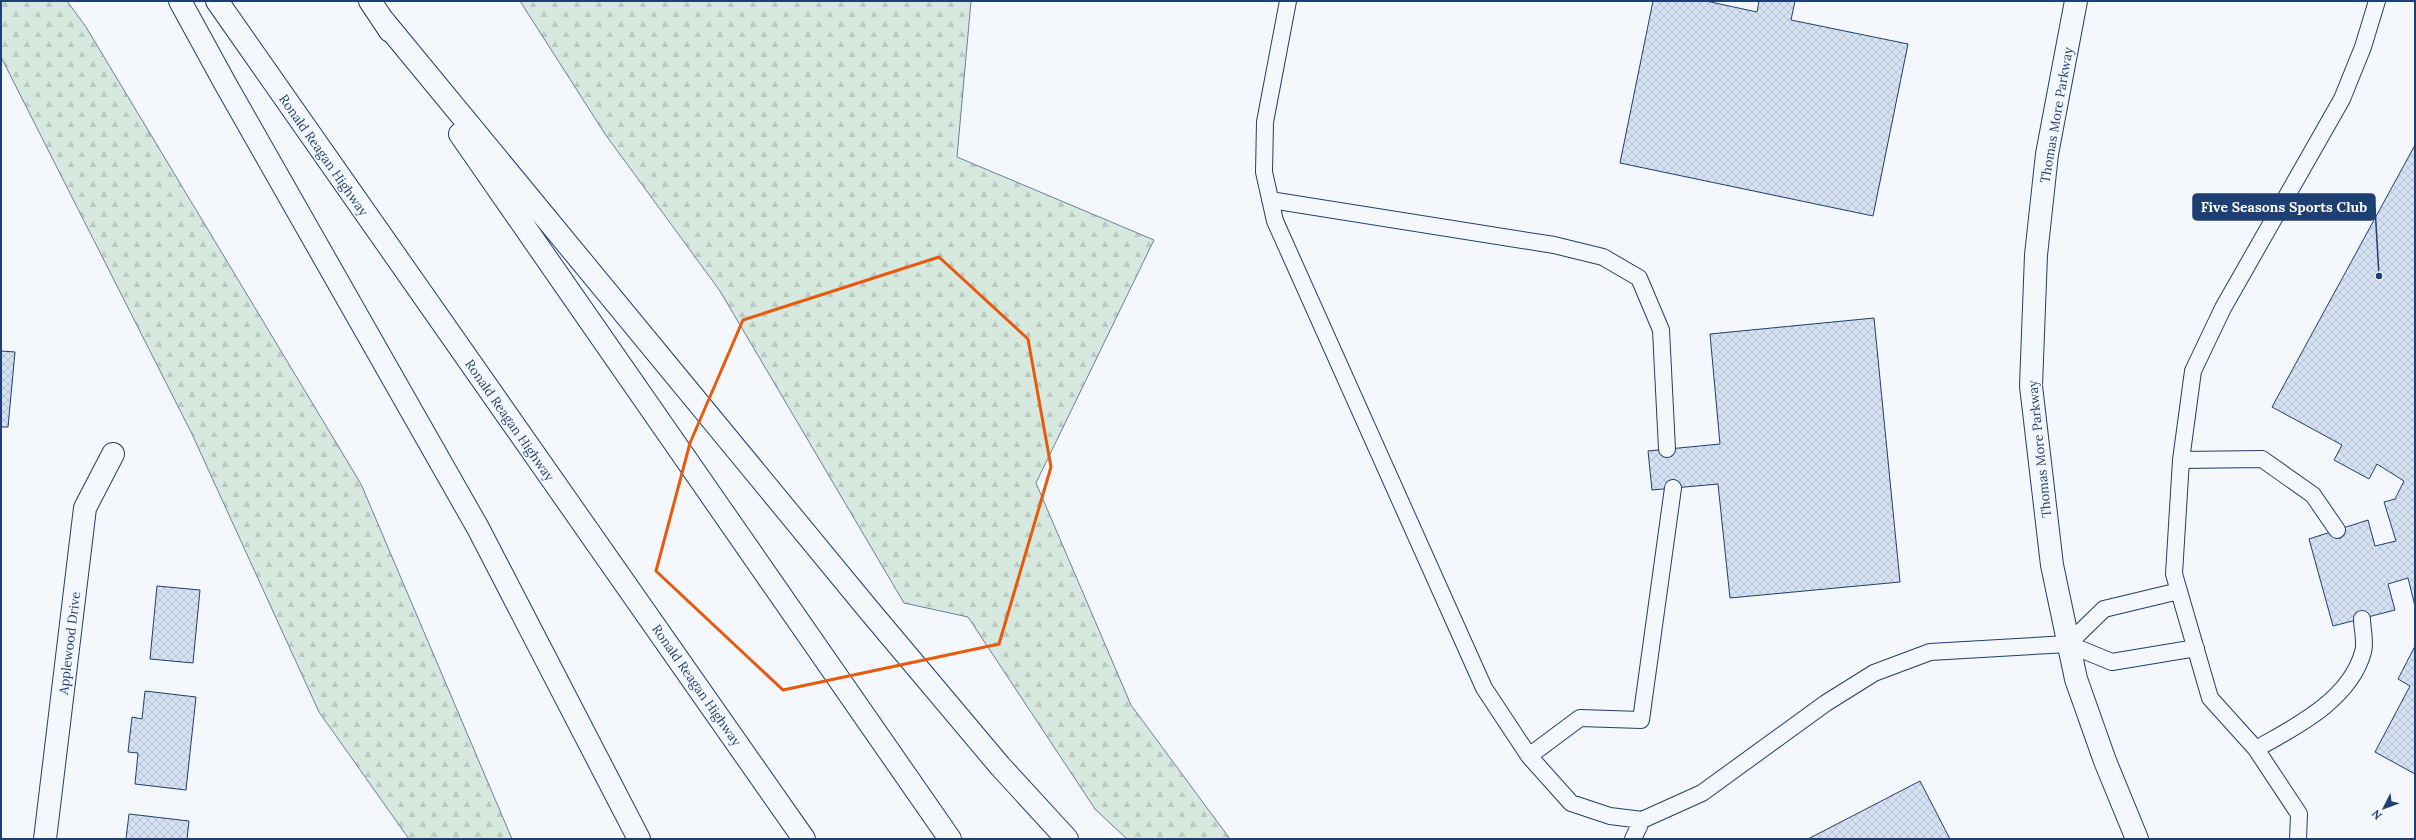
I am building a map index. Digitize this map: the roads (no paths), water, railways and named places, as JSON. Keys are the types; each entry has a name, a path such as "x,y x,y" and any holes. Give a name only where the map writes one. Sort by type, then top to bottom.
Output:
{"main road":[{"path":"180,1 226,85 478,528 639,839"},
{"name":"Ronald Reagan Highway","path":"217,1 804,839"},
{"path":"370,1 514,213 950,839"},
{"name":"Thomas More Parkway","path":"2076,1 2047,154 2036,255 2031,386 2052,564 2076,679 2105,761 2137,839"},
{"path":"382,19 868,609 1000,766 1067,839"},
{"name":"Applewood Drive","path":"45,839 86,508 113,454"}],"lane":[{"path":"1288,1 1265,122 1264,172 1275,221 1484,688 1529,756 1571,802 1610,816 1642,820 1702,793 1826,703 1874,673 1930,652 2068,644 2112,662 2196,648"},
{"path":"2298,839 2299,814 2256,749 2210,698 2174,574 2182,460 2193,371 2223,308 2342,99 2363,47 2377,1"},
{"path":"1270,200 1554,245 1603,257 1639,278 1661,330 1667,449"},
{"path":"2182,460 2262,459 2313,495 2337,530"},
{"path":"1529,756 1580,718 1641,720 1673,488"},
{"path":"2068,644 2104,609 2179,591"},
{"path":"2256,749 2314,716 2348,682 2364,652 2362,619"},
{"path":"1633,839 1642,820"}],"place":[{"name":"Five Seasons Sports Club","path":"2379,276"}]}
